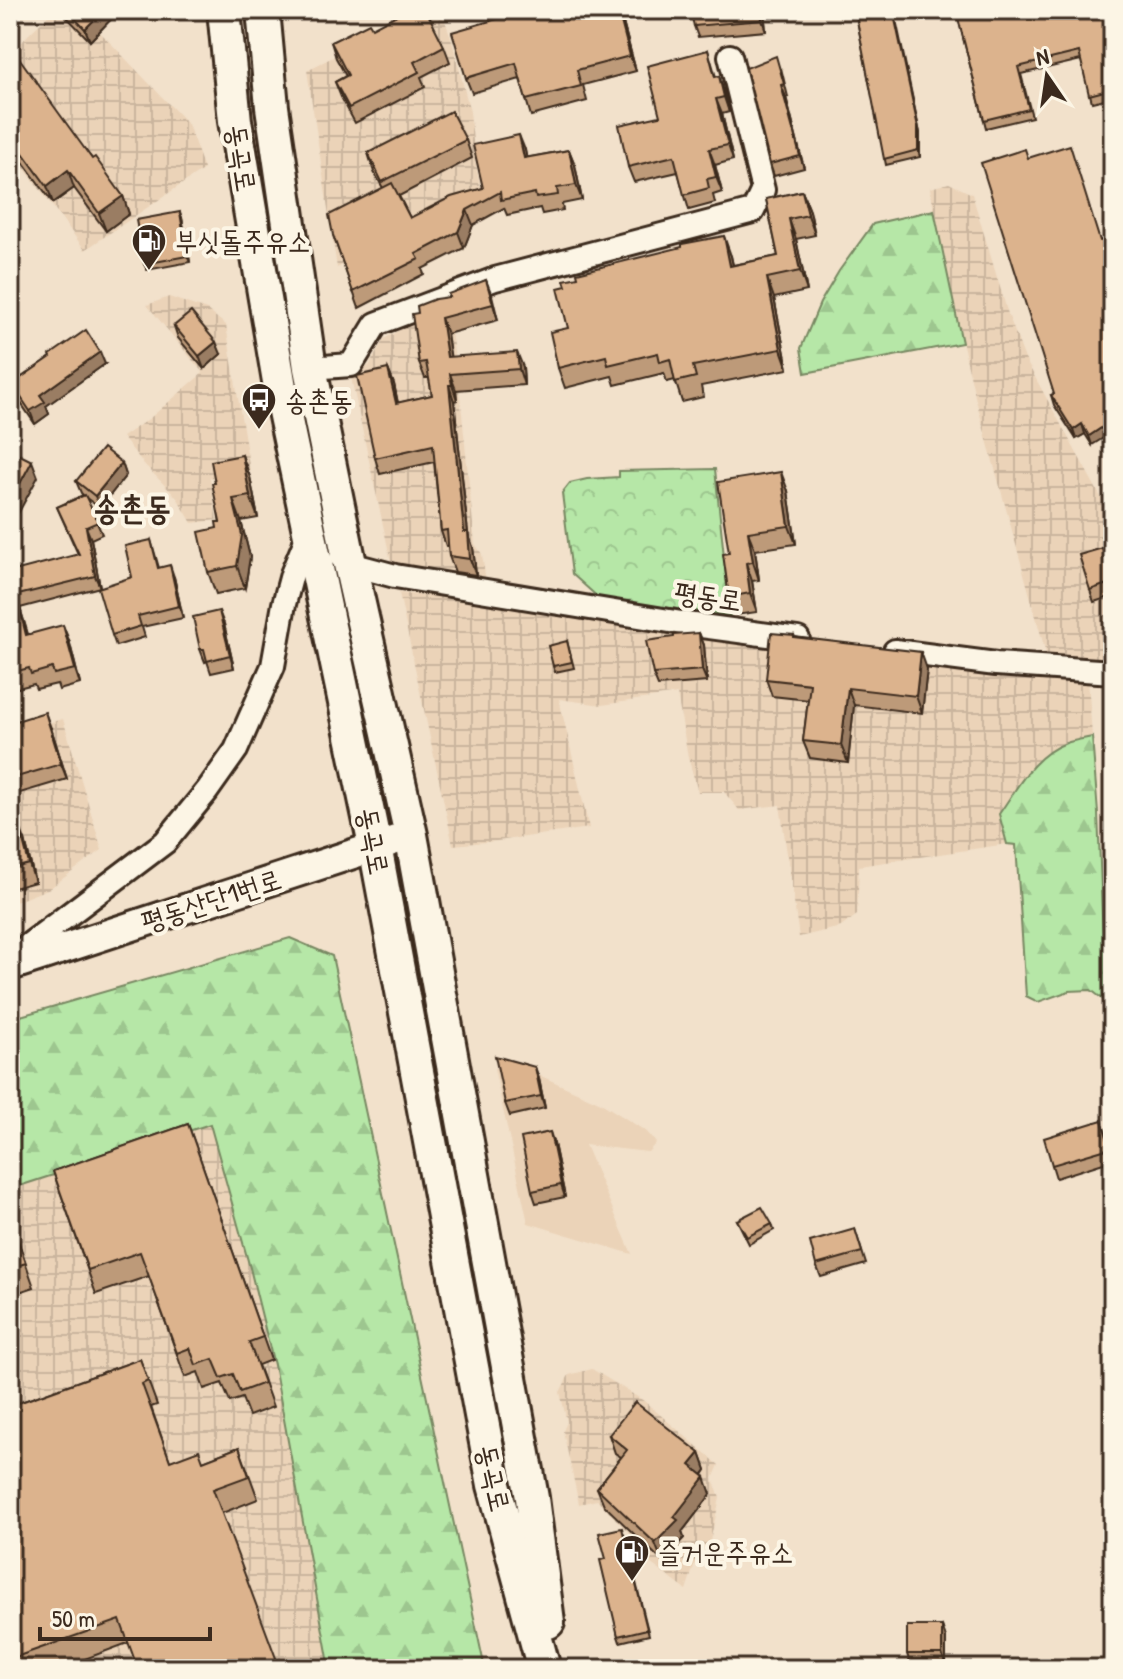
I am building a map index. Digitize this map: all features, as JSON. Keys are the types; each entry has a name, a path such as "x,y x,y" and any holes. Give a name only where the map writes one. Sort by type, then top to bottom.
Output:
{"main road":[{"name":"동곡로","path":"224,10 235,121 284,411 375,846 494,1485 544,1669"},
{"name":"동곡로","path":"263,10 272,107 310,368 411,835 532,1498 554,1669"}],"street":[{"path":"310,368 351,365 376,324 495,279 753,211 763,190 730,56"},
{"name":"평동로","path":"310,531 350,564 395,576 694,625 825,642"},
{"path":"10,959 165,842 236,750 273,666 292,574 310,531"},
{"path":"872,648 996,664 1113,672"},
{"name":"평동산단1번로","path":"10,966 411,835"}],"shaded area":[{"path":"54,10 79,10 188,124 204,169 85,250 10,149 10,56"},
{"path":"427,10 441,10 452,40 470,112 483,199 458,205 337,268 307,70"},
{"path":"949,183 972,194 1008,314 1025,359 1113,519 1113,661 1047,657 976,400 946,273 930,188"},
{"path":"169,297 207,310 226,325 250,471 210,478 217,520 192,523 178,499 122,437 150,418 203,373 147,305"},
{"path":"448,309 475,544 482,554 486,582 393,571 350,373 369,366 384,339 417,320"},
{"path":"399,593 446,597 672,632 1088,678 1092,737 1065,743 1009,800 999,814 1007,844 859,866 857,915 841,927 799,937 780,805 739,810 724,792 698,792 688,757 677,694 602,705 559,699 589,828 453,845"},
{"path":"63,719 102,850 50,888 10,904 10,733"},
{"path":"505,1066 541,1076 601,1103 647,1132 656,1143 648,1152 585,1145 632,1254 528,1223 494,1068"},
{"path":"210,1123 274,1365 330,1669 10,1669 10,1189"},
{"path":"592,1369 644,1401 719,1465 713,1479 720,1498 710,1541 696,1560 686,1590 646,1560 646,1550 597,1500 579,1504 563,1431 567,1422 560,1392 569,1375"}],"green space":[{"path":"934,210 962,343 805,373 801,348 820,303 873,224"},
{"path":"715,469 730,615 601,600 572,574 562,493 570,483 619,477 619,471"},
{"path":"1092,737 1103,940 1113,942 1113,1007 1091,990 1069,991 1038,1002 1026,996 1016,845 1007,844 999,814 1027,773 1044,755 1066,743"},
{"path":"290,938 332,956 485,1669 330,1669 274,1365 210,1124 10,1189 10,1019"}],"building":[{"path":"67,10 104,10 85,29"},
{"path":"406,10 426,10 444,46 414,62 419,72 349,108 335,82 348,75 331,42 369,23 372,28"},
{"path":"618,10 630,56 577,70 581,86 526,100 516,63 466,78 452,32 504,17 503,11"},
{"path":"690,10 761,10 762,20 694,26"},
{"path":"855,10 893,10 918,127 918,150 884,159"},
{"path":"956,10 1113,10 1113,17 1110,17 1113,28 1113,93 1112,89 1089,95 1079,52 1018,67 1029,109 984,120"},
{"path":"708,50 724,97 716,99 728,145 709,149 716,177 707,179 709,188 684,195 674,156 628,167 619,125 660,116 647,66"},
{"path":"17,55 92,159 95,157 123,196 99,213 68,170 47,186 10,135 10,60"},
{"path":"776,56 800,156 770,164 746,68"},
{"path":"451,111 466,140 382,182 368,153"},
{"path":"519,135 524,158 569,150 576,185 557,188 558,195 536,198 535,193 501,200 500,192 467,210 458,232 416,254 419,259 353,292 329,215 392,183 410,218 451,197 483,188 473,145"},
{"path":"1070,145 1100,241 1113,239 1113,266 1108,267 1113,282 1113,420 1089,436 1082,424 1073,430 1051,395 1054,394 981,163 1025,149 1028,158"},
{"path":"802,191 808,215 789,219 800,271 767,278 781,349 693,366 696,377 675,382 670,359 660,362 658,353 608,365 606,356 558,368 550,332 568,328 558,288 566,286 564,280 578,277 577,273 682,247 682,244 724,236 730,266 778,256 766,199"},
{"path":"180,212 187,256 144,264 136,220"},
{"path":"486,280 493,304 441,318 447,357 517,352 519,369 450,374 464,532 468,532 470,559 449,556 447,530 441,531 433,445 375,458 357,376 388,369 396,403 432,395 426,362 419,363 412,314 418,313 417,306 449,297 448,294"},
{"path":"191,312 216,342 199,356 174,326"},
{"path":"86,330 100,352 40,395 45,402 30,411 12,384"},
{"path":"103,448 122,463 95,496 76,481"},
{"path":"10,450 32,461 10,502"},
{"path":"242,455 250,496 233,499 242,535 237,566 208,572 199,532 217,528 216,522 220,522 211,461"},
{"path":"781,472 789,526 748,532 753,562 746,563 750,593 729,597 723,554 729,553 718,482"},
{"path":"85,495 98,522 86,527 95,576 14,596 10,572 79,554 57,507"},
{"path":"151,540 158,568 170,565 179,606 138,616 141,626 112,635 98,588 132,577 125,546"},
{"path":"1113,545 1113,575 1108,576 1110,583 1090,590 1079,555"},
{"path":"16,595 26,635 63,625 75,669 54,674 52,668 31,674 29,668 10,673 10,597"},
{"path":"219,611 230,655 207,661 204,649 200,649 193,617"},
{"path":"699,633 702,670 653,674 646,641"},
{"path":"771,633 921,652 916,696 848,688 841,745 803,741 810,684 766,679"},
{"path":"567,641 572,662 553,666 548,646"},
{"path":"45,712 61,764 10,779 10,723"},
{"path":"18,822 29,864 10,869 10,824"},
{"path":"495,1056 535,1067 541,1096 505,1103"},
{"path":"1102,1120 1110,1148 1052,1165 1044,1138"},
{"path":"188,1124 263,1337 249,1342 264,1383 240,1392 233,1374 221,1378 213,1359 196,1365 190,1348 177,1353 140,1252 88,1270 53,1171"},
{"path":"550,1132 561,1185 532,1191 521,1138"},
{"path":"762,1207 772,1224 747,1237 737,1220"},
{"path":"10,1218 26,1263 10,1268"},
{"path":"855,1229 862,1252 816,1265 810,1242"},
{"path":"140,1359 148,1381 142,1384 170,1461 199,1450 203,1461 239,1447 249,1476 213,1489 280,1669 138,1669 120,1620 10,1659 10,1406"},
{"path":"635,1402 700,1453 690,1465 705,1477 674,1517 678,1520 655,1543 597,1488 627,1450 609,1435"},
{"path":"622,1528 647,1629 618,1636 600,1560 606,1559 599,1533"},
{"path":"907,1626 942,1626 942,1654 907,1654"}],"place":[{"name":"부싯돌주유소","path":"149,272"},
{"name":"송촌동","path":"259,431"},
{"name":"즐거운주유소","path":"632,1583"}],"district":[{"name":"송촌동","path":"132,508"}]}
